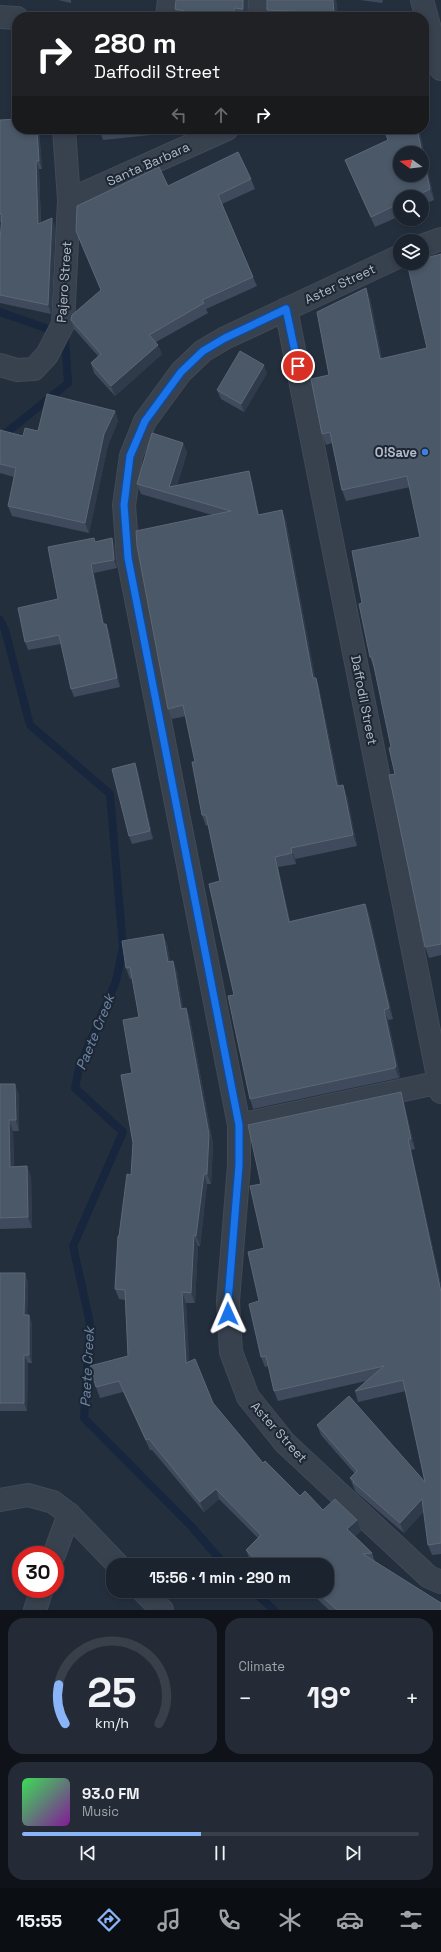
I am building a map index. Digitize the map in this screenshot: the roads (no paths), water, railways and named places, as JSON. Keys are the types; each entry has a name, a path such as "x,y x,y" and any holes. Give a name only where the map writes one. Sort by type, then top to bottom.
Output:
{"street":[{"path":"168,12 169,0"},
{"path":"259,12 260,0"},
{"path":"422,0 425,12"},
{"path":"0,17 12,18"},
{"path":"429,27 441,68"},
{"path":"64,134 69,200"},
{"name":"Santa Barbara","path":"69,200 216,134"},
{"name":"Pajero Street","path":"0,365 17,370 34,369 47,355 63,324 69,200"},
{"path":"429,243 441,239"},
{"name":"Aster Street","path":"393,259 225,338 203,351 181,372 142,428 130,456 124,505 128,558 239,1125 239,1165 228,1301 231,1352 248,1397 285,1443 428,1577 441,1582"},
{"name":"Daffodil Street","path":"286,309 440,1086"},
{"path":"239,1125 440,1086"},
{"path":"0,1500 28,1495 53,1502 69,1514 111,1558"},
{"path":"57,1546 69,1514"},
{"path":"35,1610 39,1598"}],"waterway":[{"name":"Paete Creek","path":"0,312 54,331"},
{"name":"Paete Creek","path":"0,438 68,383 65,337 62,335"},
{"name":"Paete Creek","path":"0,620 5,630 30,725 110,794 123,947 116,981 79,1068 75,1088 123,1132 73,1246 90,1323 84,1418 191,1526 219,1558"},
{"name":"Paete Creek","path":"261,1598 274,1610"}],"place":[{"name":"O!Save","path":"425,452"}]}
